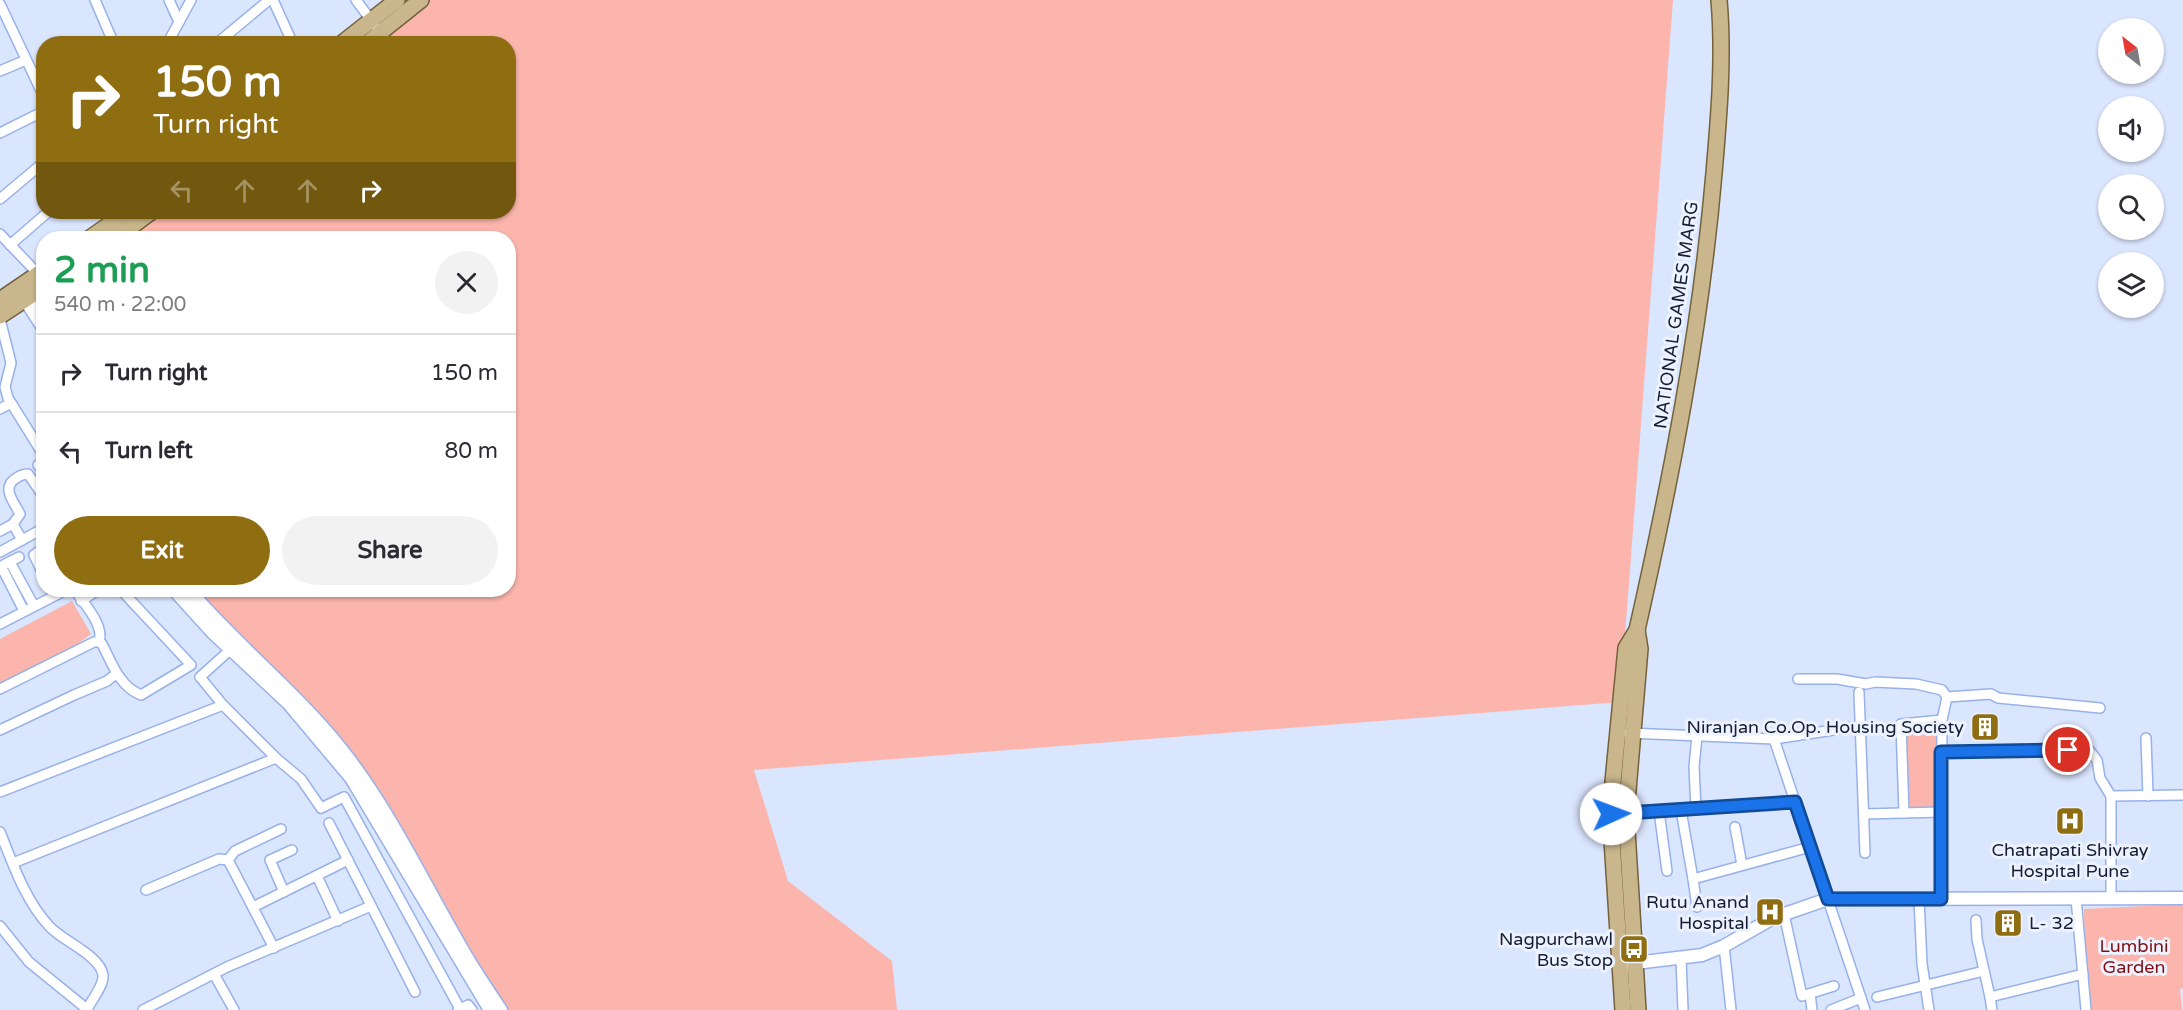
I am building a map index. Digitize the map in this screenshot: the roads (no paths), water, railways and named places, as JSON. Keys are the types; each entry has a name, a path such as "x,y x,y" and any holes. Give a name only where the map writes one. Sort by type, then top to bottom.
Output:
{"main road":[{"path":"371,36 397,0"},
{"path":"357,36 421,0"},
{"name":"NATIONAL GAMES MARG","path":"1638,1010 1628,964 1619,814 1625,733 1640,649 1637,630 1676,450 1709,231 1720,76 1719,0"},
{"path":"100,231 117,219"},
{"path":"125,231 142,219"},
{"path":"0,300 34,284"},
{"path":"0,318 34,284"},
{"name":"NATIONAL GAMES MARG","path":"1623,1010 1628,964"}],"street":[{"path":"95,0 111,36"},
{"path":"169,0 179,22"},
{"path":"171,36 191,0"},
{"path":"226,36 271,0 289,36"},
{"path":"356,0 376,27"},
{"path":"0,4 36,81"},
{"path":"0,71 26,60"},
{"path":"0,133 36,115"},
{"path":"0,199 36,169"},
{"path":"10,244 40,219"},
{"path":"0,234 10,244 34,284"},
{"path":"0,318 11,363 5,387 11,403 36,443"},
{"path":"0,409 11,403"},
{"path":"0,531 13,524 20,514 8,491 4,488 24,474 28,474 36,486"},
{"path":"13,524 22,540"},
{"path":"0,552 36,532"},
{"path":"7,563 34,606"},
{"path":"7,563 24,611"},
{"path":"1,621 34,606 46,597"},
{"path":"79,597 97,625 99,642 116,674 141,695 191,665 128,597"},
{"path":"81,601 87,597"},
{"path":"181,597 230,650 288,703 351,778 490,1010"},
{"path":"195,597 304,706 360,774 384,810 472,964 501,1010"},
{"path":"0,689 99,642"},
{"path":"230,650 200,677 223,705 276,758 301,779 321,808 344,797 459,1009 468,1005 471,1010"},
{"path":"0,730 74,694 107,681 116,674"},
{"path":"1798,679 1837,679 1866,684 1875,682 1916,684 1942,690 1947,697 1942,720 1941,752 1941,899"},
{"path":"1859,692 1864,853"},
{"path":"1947,697 1991,694 1998,698 2100,708"},
{"path":"0,792 223,705"},
{"path":"1904,813 1900,724 1942,720"},
{"path":"1625,733 1774,739 1860,726"},
{"path":"1696,809 1694,766 1697,736"},
{"path":"2146,738 2148,796"},
{"path":"1774,739 1865,1010"},
{"path":"1941,752 2089,750 2097,760 2100,778 2111,796 2111,898"},
{"path":"13,863 276,758"},
{"path":"2111,796 2183,795"},
{"path":"1619,814 1795,802"},
{"path":"1681,810 1697,907"},
{"path":"1659,811 1667,871"},
{"path":"1863,814 1941,812"},
{"path":"329,823 415,992"},
{"path":"1735,827 1743,865"},
{"path":"228,860 235,851 281,830"},
{"path":"0,832 29,899 48,926 92,958 103,975 88,1009 29,962 0,926"},
{"path":"1693,879 1810,847"},
{"path":"284,892 270,860 292,850"},
{"path":"146,890 219,859 228,860"},
{"path":"228,860 274,948"},
{"path":"253,907 348,860"},
{"path":"317,876 338,921"},
{"path":"2076,898 2086,1010"},
{"path":"1628,964 1702,955 1784,914 1828,899 2183,898"},
{"path":"1919,899 1922,964 1929,1010"},
{"path":"142,1010 214,974 371,906"},
{"path":"1784,914 1802,996 1834,986"},
{"path":"1976,921 1977,939 1992,1010"},
{"path":"1724,946 1731,1010"},
{"path":"1681,959 1683,1010"},
{"path":"1877,997 1984,971"},
{"path":"214,974 234,1010"},
{"path":"1990,997 2083,974"},
{"path":"1810,994 1812,1010"},
{"path":"1831,1010 1861,998"}],"place":[{"name":"Niranjan Co.Op. Housing Society","path":"1985,727"},
{"name":"Chatrapati Shivray Hospital Pune","path":"2070,821"},
{"name":"Rutu Anand Hospital","path":"1770,912"},
{"name":"L- 32","path":"2008,923"},
{"name":"Nagpurchawl Bus Stop","path":"1634,949"}],"park label":[{"name":"Lumbini Garden","path":"2134,956"}]}
